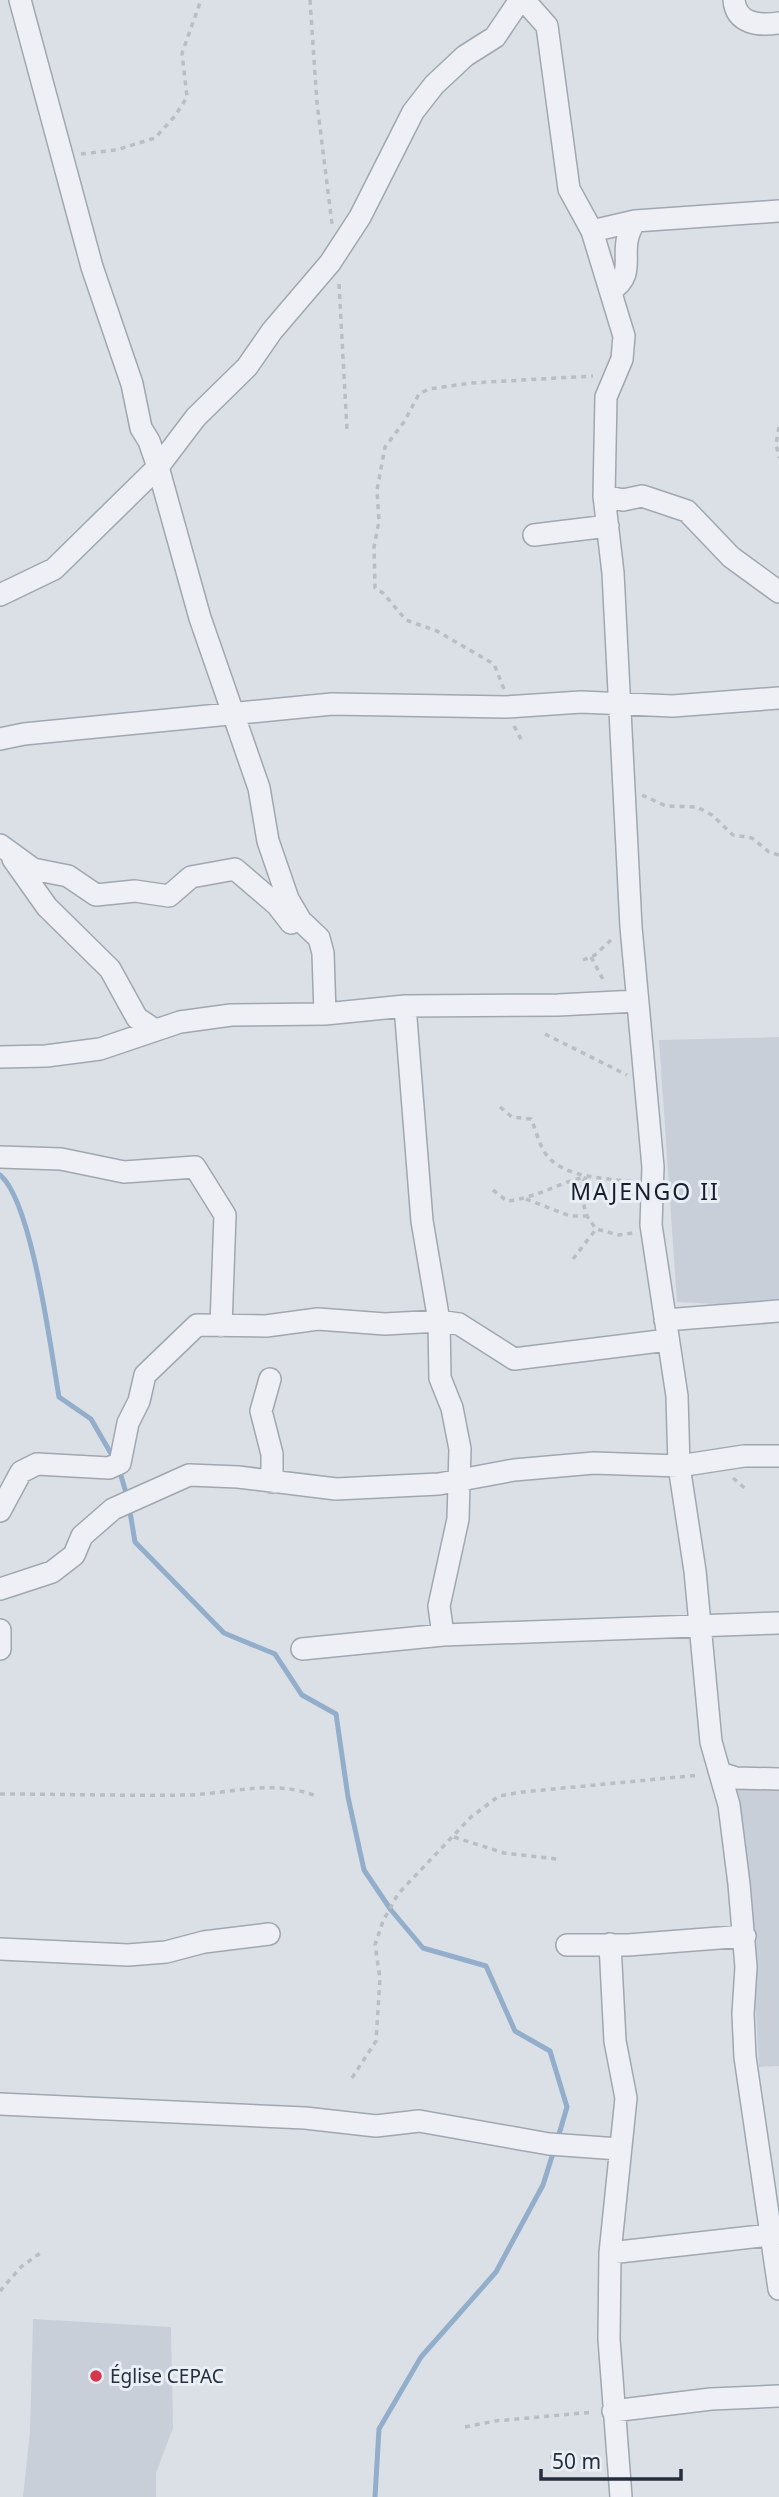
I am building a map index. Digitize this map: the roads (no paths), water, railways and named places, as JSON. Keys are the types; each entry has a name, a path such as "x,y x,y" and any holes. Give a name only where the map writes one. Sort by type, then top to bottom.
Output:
{"street":[{"path":"20,0 92,267 132,384 141,428 149,441 158,467 200,618 260,788 268,841 288,900 301,921 319,938 323,953 325,1014"},
{"path":"0,595 54,569 158,467 196,417 247,367 272,331 330,264 360,217 413,112 434,85 465,56 495,37 522,0 547,26 569,189 592,231 624,336 622,359 606,397 604,496 613,573 631,927 630,1001 645,1079 653,1167 650,1183 651,1225 677,1396 679,1466 695,1571 711,1742 729,1805 745,1936 745,2057 775,2234 779,2289"},
{"path":"734,0 739,15 750,23 779,23"},
{"path":"592,231 635,220 779,211"},
{"path":"611,290 617,287 629,264 626,240 635,220"},
{"path":"604,496 623,500 642,496 687,511 732,556 779,592"},
{"path":"534,535 608,526"},
{"path":"0,738 332,704 506,707 580,702 673,706 779,698"},
{"path":"3,847 33,869 68,876 96,895 135,891 169,896 191,877 235,869 277,905 304,939 323,953"},
{"path":"3,847 47,907 110,969 137,1018 155,1030"},
{"path":"0,1057 46,1056 100,1049 132,1041 180,1022 231,1015 325,1014 405,1006 630,1001"},
{"path":"405,1006 422,1221 439,1321 440,1378 452,1408 458,1439 461,1480 458,1519 439,1606 443,1634"},
{"path":"0,1157 61,1159 124,1172 195,1167 225,1215 220,1326"},
{"path":"1,1502 20,1472 37,1464 109,1468 120,1463 128,1423 139,1401 145,1375 197,1325 266,1326 318,1319 385,1324 439,1321 459,1324 514,1359 779,1311"},
{"path":"270,1379 261,1411 272,1454 272,1482"},
{"path":"0,1589 52,1572 74,1555 82,1536 113,1508 189,1475 336,1489 439,1484 514,1470 594,1463 679,1466 744,1456 779,1456"},
{"path":"302,1649 443,1634 779,1623"},
{"path":"0,1630 0,1649"},
{"path":"720,1773 736,1778 779,1779"},
{"path":"0,1949 128,1955 166,1952 204,1942 269,1934"},
{"path":"567,1945 677,1943 745,1936"},
{"path":"610,1944 615,2042 626,2098 610,2253 609,2339 621,2497"},
{"path":"0,2104 305,2118 376,2126 419,2121 549,2144 619,2149"},
{"path":"610,2253 775,2234"},
{"path":"613,2411 711,2399 779,2396"}],"waterway":[{"path":"0,1175 11,1190 22,1214 31,1245 59,1397 91,1419 113,1457"},
{"path":"119,1469 127,1496"},
{"path":"129,1506 135,1542 224,1633 275,1654 302,1695 336,1714 348,1797 364,1870 391,1910 423,1948 486,1966 515,2031 550,2051 567,2107 557,2141"},
{"path":"375,2497 379,2429 421,2357 496,2272 543,2185 554,2150"}],"place":[{"name":"Église CEPAC","path":"96,2376"}],"district":[{"name":"MAJENGO II","path":"645,1192"}]}
